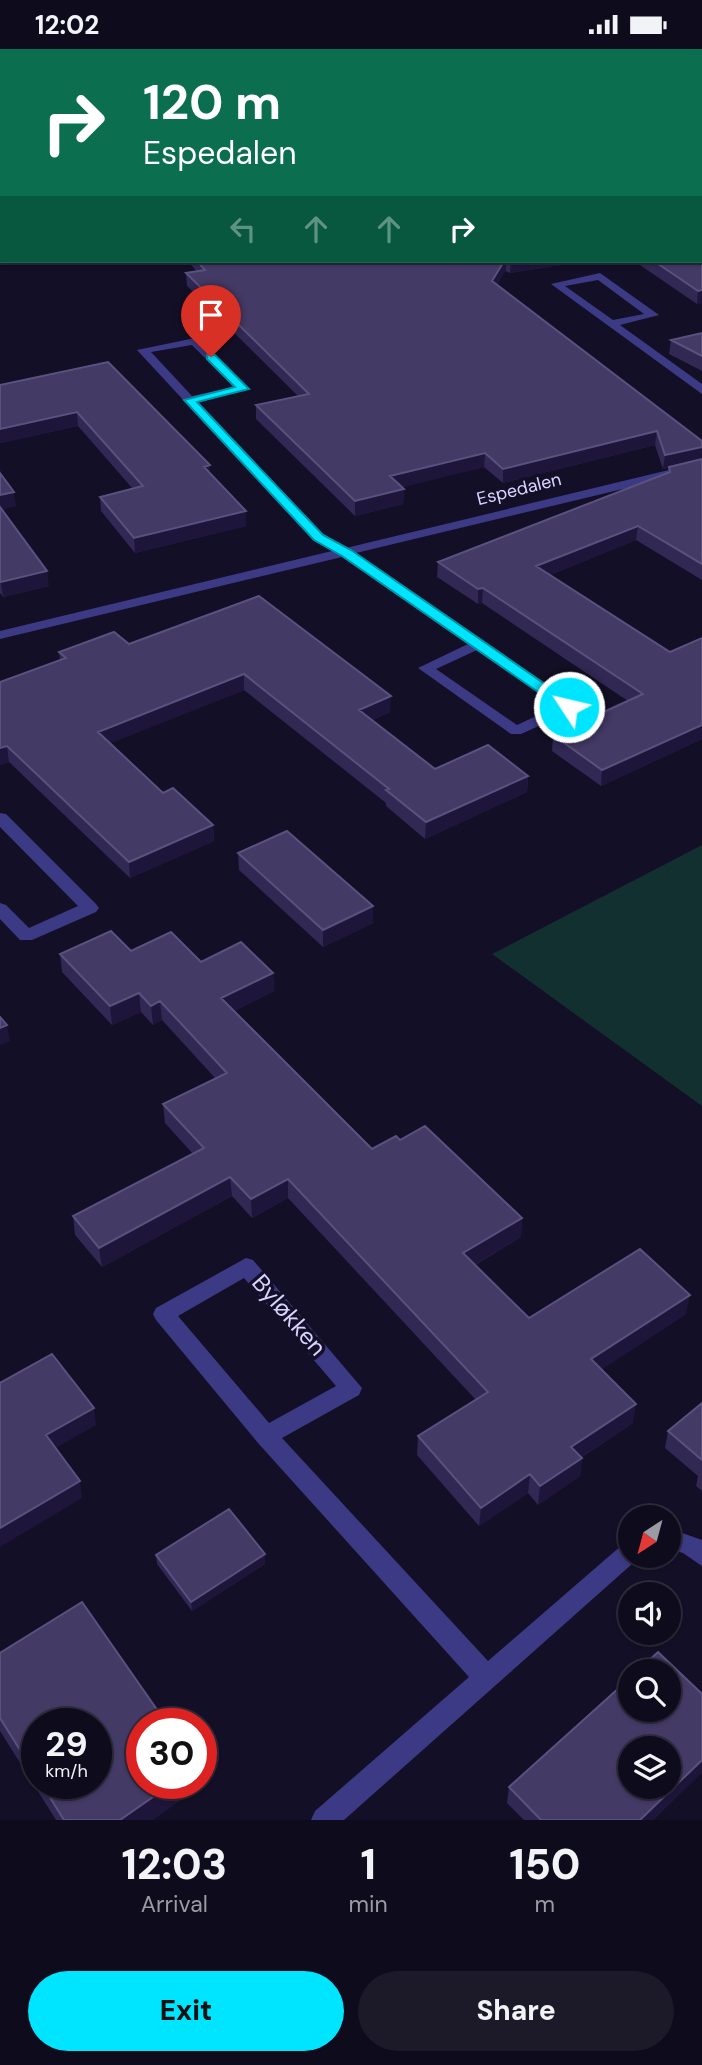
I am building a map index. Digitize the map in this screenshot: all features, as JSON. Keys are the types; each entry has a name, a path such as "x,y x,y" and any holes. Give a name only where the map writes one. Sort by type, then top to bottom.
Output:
{"street":[{"path":"611,324 653,315 600,276 556,284 611,324 702,390"},
{"path":"189,400 243,389 195,341 143,350 189,400 318,537 346,553 479,644 524,675 569,707 516,731 425,668 479,644"},
{"name":"Espedalen","path":"0,635 702,466"},
{"path":"0,818 90,908 26,936 0,909"},
{"name":"Byløkken","path":"266,1436 351,1388 246,1266 164,1314 266,1436 487,1678"},
{"path":"681,1542 690,1544 702,1555"},
{"path":"324,1820 618,1563"}],"green space":[{"path":"702,845 702,1106 492,954"}],"building":[{"path":"199,263 503,263 492,281 702,441 702,447 665,455 657,431 503,469 485,453 390,476 404,489 355,501 256,405 309,394 186,273 205,270"},
{"path":"657,263 702,263 702,290 698,291"},
{"path":"702,333 702,356 671,340"},
{"path":"108,362 210,465 204,467 246,511 134,538 100,497 143,486 77,412 0,429 0,385"},
{"path":"702,459 702,564 638,526 536,566 670,652 702,638 702,725 602,770 553,735 643,694 483,588 478,589 438,562 670,472 669,467"},
{"path":"0,473 14,492 0,495"},
{"path":"0,507 47,571 0,581"},
{"path":"259,596 391,696 359,710 435,769 488,745 528,776 426,822 386,790 389,789 244,674 98,732 163,793 173,788 213,825 129,862 7,746 0,748 0,682 66,658 59,652 114,632 129,644"},
{"path":"287,831 373,906 323,930 238,853"},
{"path":"111,931 131,951 171,932 201,962 241,942 273,973 221,998 372,1149 396,1136 400,1140 425,1126 522,1218 463,1253 529,1318 640,1249 690,1295 591,1359 636,1404 571,1447 582,1458 540,1486 530,1474 481,1508 418,1436 488,1392 288,1179 251,1199 230,1177 99,1248 73,1216 204,1148 163,1104 227,1073 160,1001 151,1006 139,993 110,1006 60,954"},
{"path":"0,1017 7,1025 0,1028"},
{"path":"52,1354 94,1408 46,1435 80,1481 0,1528 0,1383"},
{"path":"702,1403 702,1460 668,1431"},
{"path":"229,1509 265,1554 191,1602 156,1555"},
{"path":"82,1602 156,1708 126,1708 126,1799 150,1799 120,1820 64,1820 51,1799 112,1799 112,1708 21,1708 21,1751 0,1718 0,1653"},
{"path":"658,1652 665,1659 650,1659"},
{"path":"681,1674 702,1694 702,1760 681,1780 681,1736 618,1736 618,1799 662,1799 640,1820 541,1820 509,1787 618,1689 618,1722 681,1722"}],"route":[{"path":"211,357 243,389 189,400 318,537 346,553 569,707"}]}
